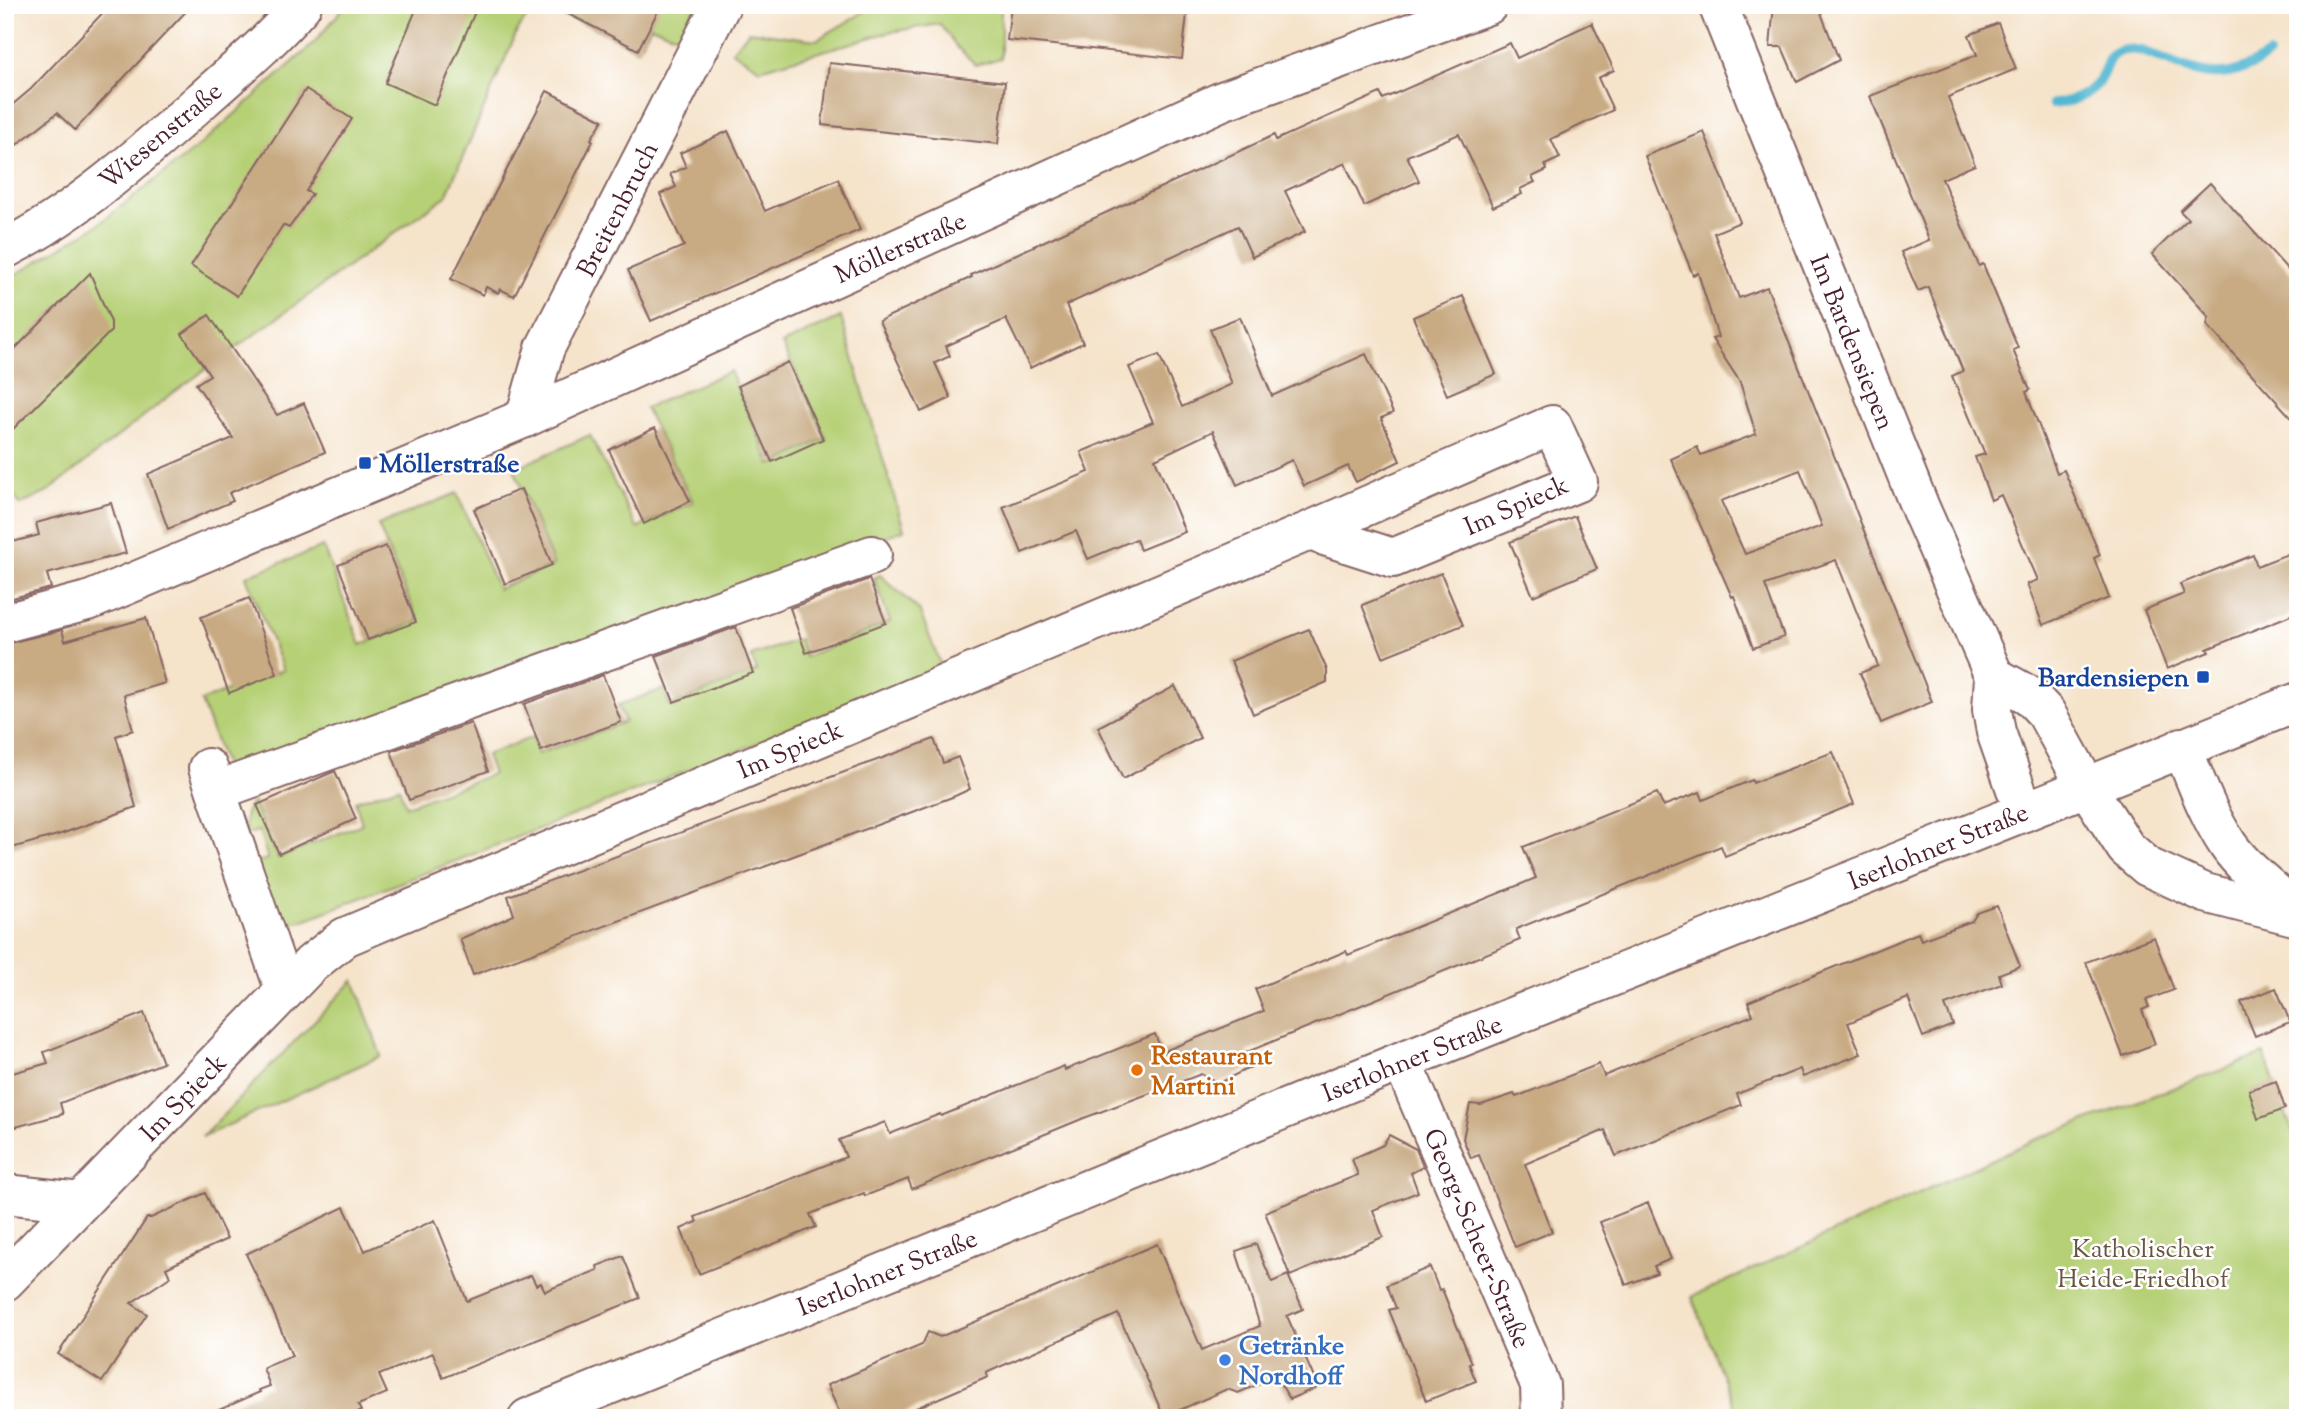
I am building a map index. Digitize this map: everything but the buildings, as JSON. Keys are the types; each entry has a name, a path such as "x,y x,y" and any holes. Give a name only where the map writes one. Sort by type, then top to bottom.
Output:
{"street":[{"name":"Wiesenstraße","path":"5,248 96,190 150,147 278,33 302,5"},
{"name":"Breitenbruch","path":"525,418 545,348 721,5"},
{"name":"Möllerstraße","path":"5,623 91,600 525,418 1222,101 1488,5"},
{"name":"Im Bardensiepen","path":"1718,5 1917,499 1994,676 1992,710 1996,732 2024,811"},
{"name":"Im Spieck","path":"5,1282 311,964 345,937 1309,531 1552,425 1578,482 1392,558 1309,531"},
{"path":"285,991 212,779 872,555"},
{"path":"1994,676 2030,696 2046,713 2126,848 2148,867 2205,893 2298,915"},
{"name":"Iserlohner Straße","path":"528,1418 1402,1061 2298,702"},
{"path":"2182,747 2208,811 2230,847 2298,915"},
{"name":"Georg-Scheer-Straße","path":"1402,1061 1540,1385 1541,1418"},
{"path":"5,1194 81,1202"}],"green space":[{"path":"346,5 696,5 680,37 651,26 638,50 589,25 535,7 518,29 446,196 173,393 46,493 20,505 5,481 5,281 96,226 199,146 311,46"},
{"path":"876,5 971,5 976,11 1001,5 1001,58 976,65 957,47 940,24 890,32 760,69 732,51 749,31 816,40"},
{"path":"841,317 904,530 265,758 226,769 201,701 283,670 246,576 323,547 361,645 418,621 378,525 457,493 498,589 554,565 514,469 590,435 637,528 693,502 645,408 730,371 771,465 826,438 782,344"},
{"path":"880,575 919,610 943,671 302,921 290,923 277,919 254,863 268,859 259,831 246,834 245,816 253,802 278,858 362,824 355,801 399,787 406,806 493,774 486,755 533,737 538,754 625,722 618,705 664,689 670,706 757,671 751,656 799,639 805,657 890,622 874,578"},
{"path":"354,980 381,1056 202,1137"},
{"name":"Katholischer Heide-Friedhof","path":"2264,1054 2298,1147 2298,1418 1739,1418 1692,1297 2032,1141"}],"waterway":[{"path":"2053,104 2077,98 2093,89 2101,79 2110,58 2119,52 2140,51 2191,70 2216,74 2241,70 2268,55"}],"place":[{"name":"Möllerstraße","path":"365,463"},
{"name":"Bardensiepen","path":"2203,677"},
{"name":"Restaurant Martini","path":"1137,1070"},
{"name":"Getränke Nordhoff","path":"1225,1360"}]}
